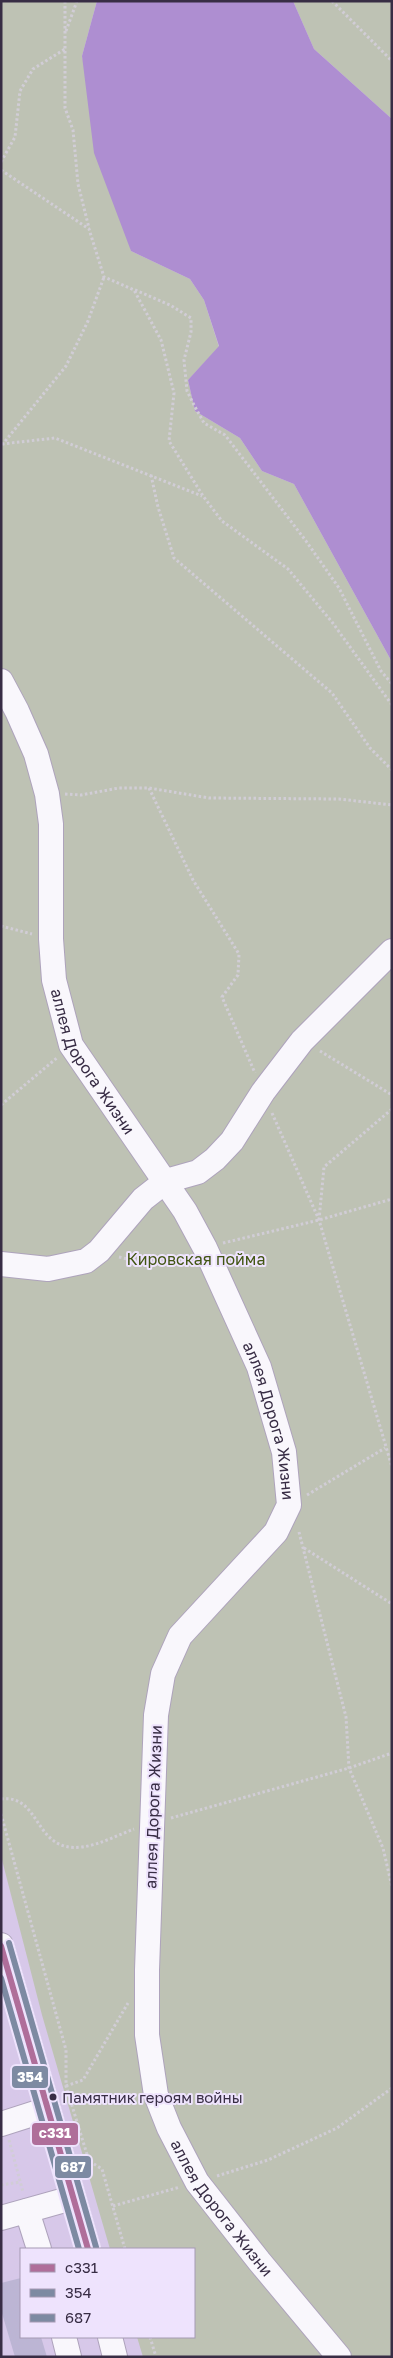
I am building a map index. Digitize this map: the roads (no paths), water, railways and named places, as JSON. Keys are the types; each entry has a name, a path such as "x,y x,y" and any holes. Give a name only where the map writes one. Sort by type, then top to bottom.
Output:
{"street":[{"name":"аллея Дорога Жизни","path":"1,681 18,711 36,754 47,794 51,824 51,939 54,980 71,1045 166,1182 185,1211 205,1248 259,1367 284,1452 289,1505 276,1532 180,1636 163,1674 156,1715 147,1970 147,2035 156,2095 169,2128 197,2182 259,2261 339,2357"},
{"path":"1,1264 48,1269 86,1262 99,1251 143,1199 166,1182 198,1172 215,1159 232,1141 260,1084 392,951"},
{"path":"1,1944 88,2248"},
{"path":"2,2119 48,2109"},
{"path":"1,2218 72,2198"},
{"path":"28,2211 38,2248"},
{"path":"64,2338 70,2357"},
{"path":"110,2338 115,2357"}],"place":[{"name":"Памятник героям войны","path":"53,2097"}],"park label":[{"name":"Кировская пойма","path":"196,1259"}]}
